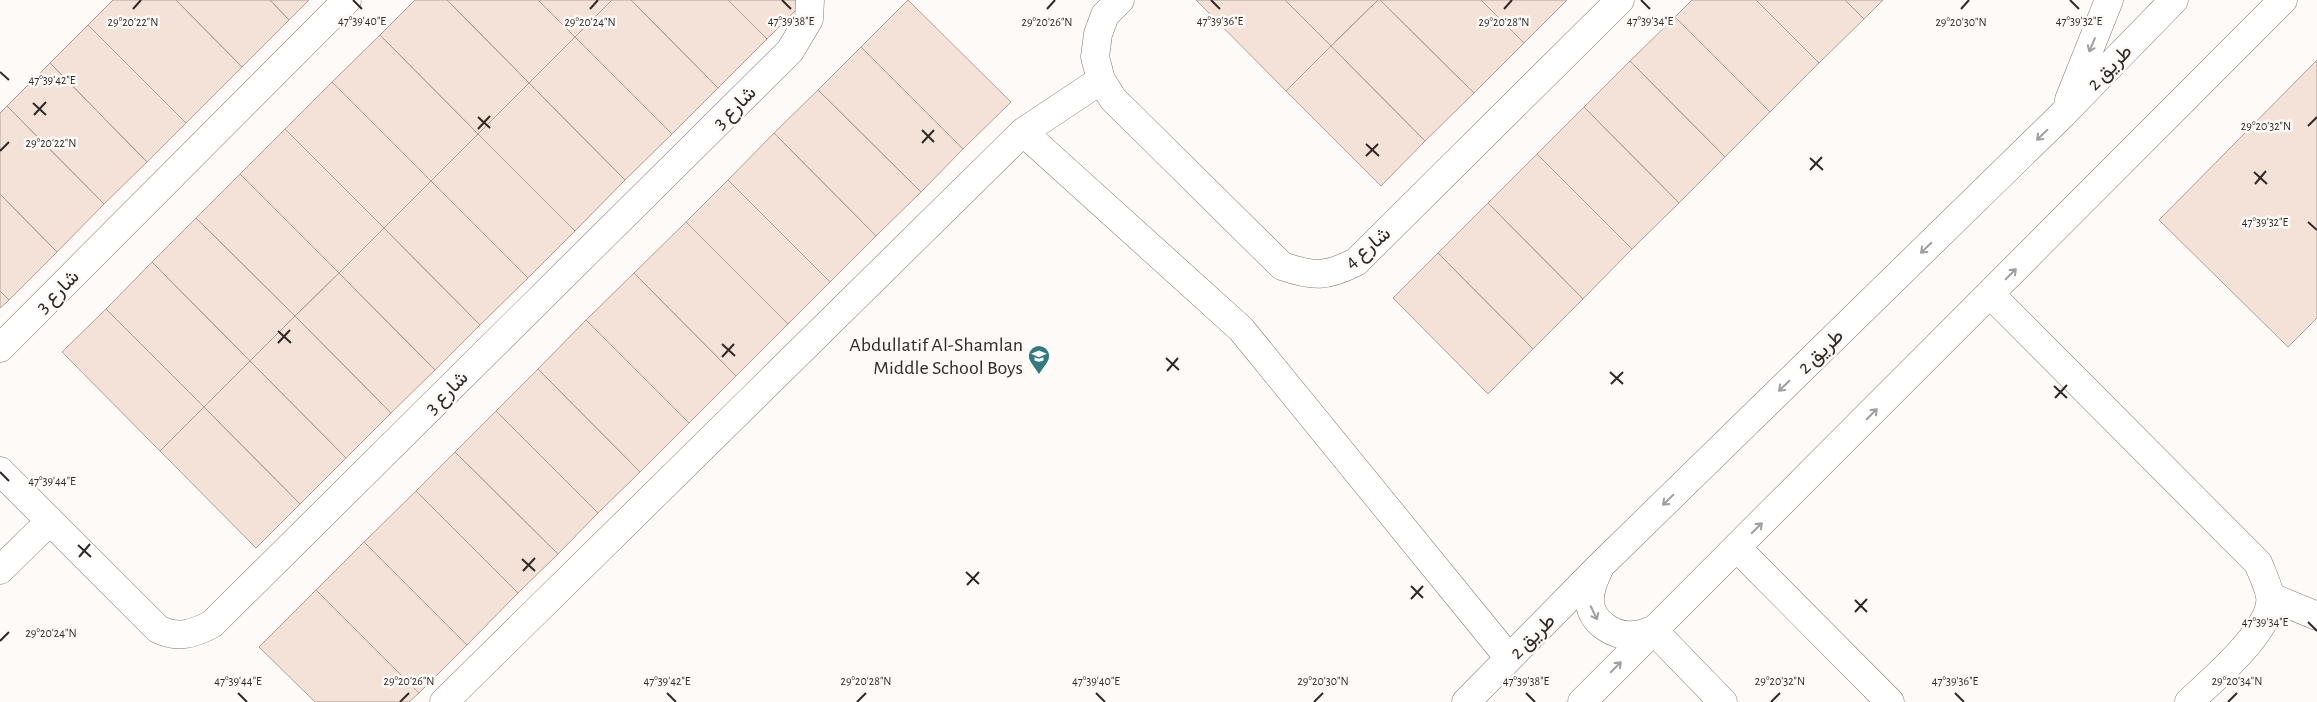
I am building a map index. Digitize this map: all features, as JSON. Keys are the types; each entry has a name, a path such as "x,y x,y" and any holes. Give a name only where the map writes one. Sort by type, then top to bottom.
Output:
{"street":[{"name":"شارع 3","path":"0,348 346,0"},
{"name":"شارع 3","path":"0,471 158,629 170,635 182,635 198,632 212,624 790,51 809,19 810,0"},
{"name":"شارع 4","path":"1120,0 1105,15 1098,34 1095,57 1101,80 1113,99 1282,266 1306,274 1324,275 1356,262 1620,0"},
{"path":"2063,114 2109,0"},
{"name":"طريق 2","path":"1466,702 1599,567 2063,114 2174,0"},
{"path":"1582,702 1990,295 2282,0"},
{"path":"444,702 1023,132 1101,80"},
{"path":"1023,132 1241,329 1509,658"},
{"path":"1990,295 2258,563 2270,597 2265,621 2244,648 2189,702"},
{"path":"0,570 50,521"},
{"path":"1737,548 1890,702"},
{"path":"1599,567 1591,586 1590,605 1599,622 1615,634 1633,636 1653,630"},
{"path":"2270,597 2317,616"},
{"path":"1653,630 1723,702"}],"building":[{"path":"113,0 176,0 242,67 186,123 88,25"},
{"path":"176,0 270,0 289,20 242,67"},
{"path":"270,0 309,0 289,20"},
{"path":"415,0 447,0 529,83 478,134 380,35"},
{"path":"447,0 538,0 575,37 529,83"},
{"path":"538,0 612,0 575,37"},
{"path":"612,0 631,0 718,88 672,134 575,37"},
{"path":"631,0 728,0 767,39 718,88"},
{"path":"728,0 806,0 767,39"},
{"path":"908,0 1011,102 963,149 861,47"},
{"path":"1196,0 1285,0 1331,46 1286,91"},
{"path":"1285,0 1378,0 1331,46"},
{"path":"1378,0 1474,93 1425,141 1331,46"},
{"path":"1380,0 1481,0 1524,43 1474,93"},
{"path":"1481,0 1567,0 1524,43"},
{"path":"1692,0 1756,0 1819,63 1770,112 1675,17"},
{"path":"1756,0 1845,0 1864,19 1819,63"},
{"path":"1845,0 1883,0 1864,19"},
{"path":"1675,17 1770,112 1725,157 1630,61"},
{"path":"88,25 186,123 147,162 50,63"},
{"path":"380,35 478,134 431,181 332,82"},
{"path":"575,37 672,134 625,180 529,83"},
{"path":"1331,46 1425,141 1381,186 1286,91"},
{"path":"861,47 963,149 921,192 818,90"},
{"path":"2317,60 2317,318 2288,347 2159,220"},
{"path":"1630,61 1725,157 1679,203 1584,107"},
{"path":"50,63 147,162 104,204 7,106"},
{"path":"332,82 431,181 384,228 285,129"},
{"path":"529,83 625,180 575,231 478,134"},
{"path":"818,90 921,192 876,236 774,133"},
{"path":"7,106 104,204 57,252 0,194 0,113"},
{"path":"1584,107 1679,203 1632,249 1537,154"},
{"path":"285,129 384,228 339,273 240,174"},
{"path":"774,133 876,236 830,282 728,180"},
{"path":"478,134 575,231 528,278 431,181"},
{"path":"1537,154 1632,249 1583,299 1488,203"},
{"path":"240,174 339,273 295,316 196,218"},
{"path":"728,180 830,282 788,324 686,222"},
{"path":"431,181 528,278 480,325 384,228"},
{"path":"0,194 57,252 9,300 0,291"},
{"path":"1488,203 1583,299 1533,349 1438,253"},
{"path":"196,218 295,316 250,361 152,262"},
{"path":"686,222 788,324 736,376 634,273"},
{"path":"384,228 480,325 435,370 339,273"},
{"path":"1438,253 1533,349 1488,394 1393,298"},
{"path":"152,262 250,361 204,407 106,309"},
{"path":"339,273 435,370 391,413 295,316"},
{"path":"634,273 736,376 689,423 586,320"},
{"path":"0,291 9,300 0,308"},
{"path":"106,309 204,407 160,451 62,352"},
{"path":"295,316 391,413 346,458 250,361"},
{"path":"586,320 689,423 640,472 538,369"},
{"path":"250,361 346,458 300,504 204,407"},
{"path":"538,369 640,472 598,513 496,411"},
{"path":"204,407 300,504 256,548 160,451"},
{"path":"496,411 598,513 558,554 455,452"},
{"path":"455,452 558,554 518,593 416,491"},
{"path":"416,491 518,593 467,645 364,542"},
{"path":"364,542 467,645 419,693 316,590"},
{"path":"316,590 419,693 409,702 315,702 259,647"}],"place":[{"name":"Abdullatif Al-Shamlan Middle School Boys","path":"1039,375"}]}
